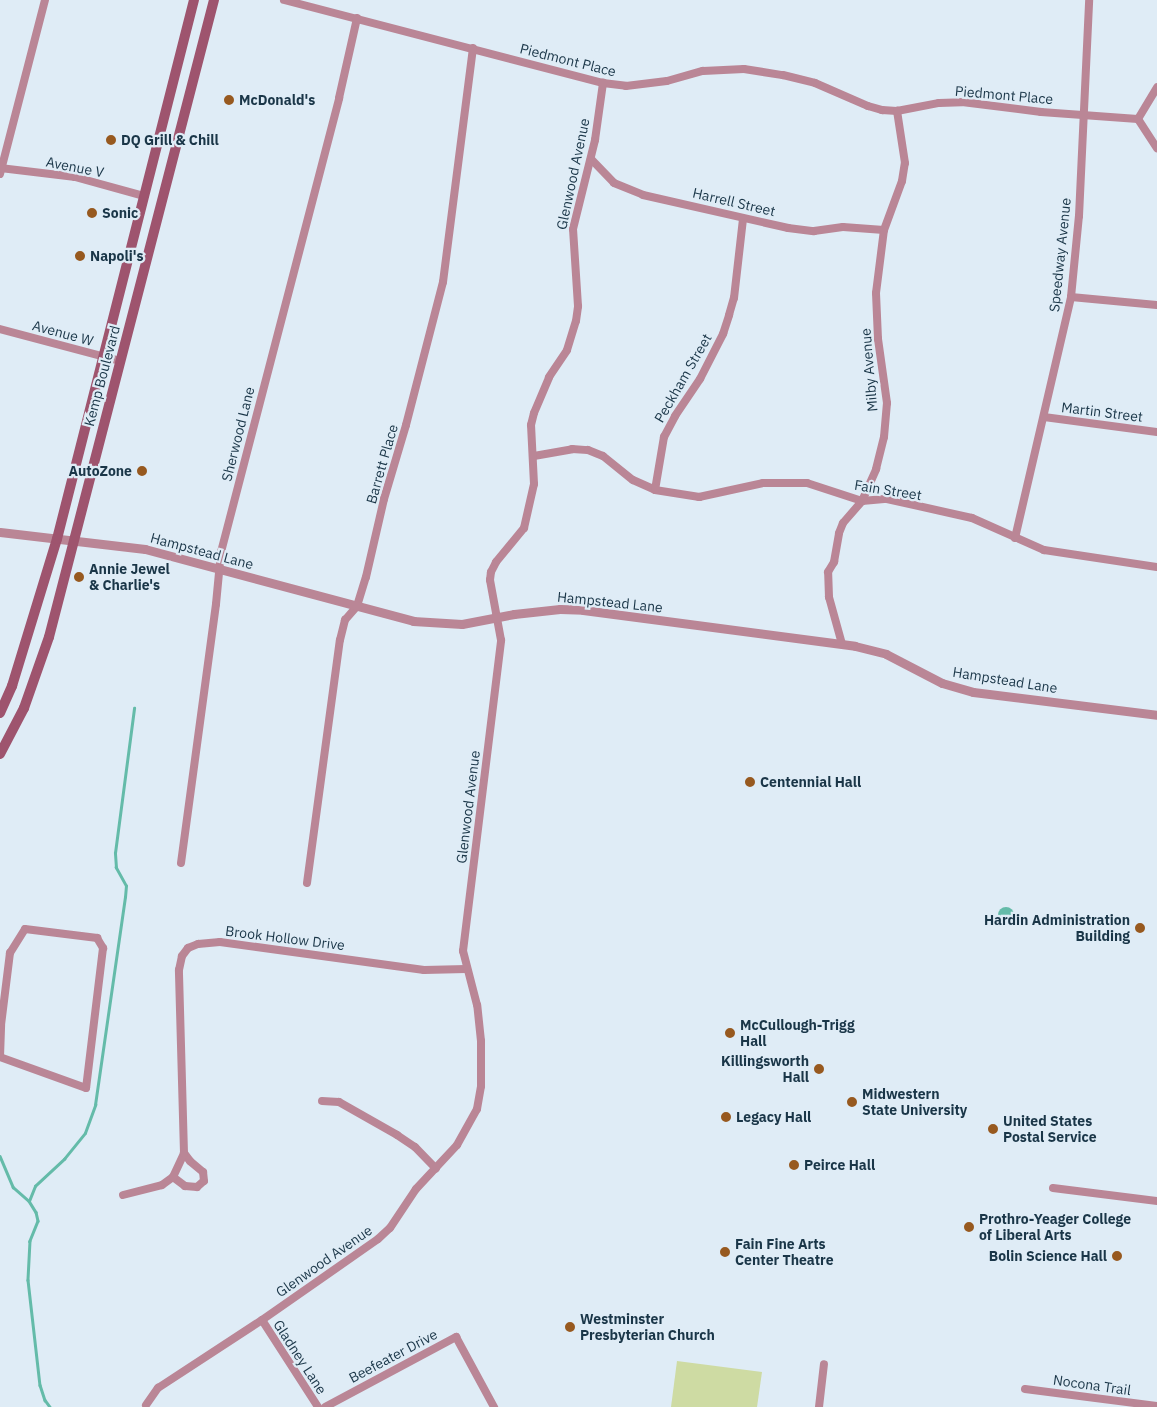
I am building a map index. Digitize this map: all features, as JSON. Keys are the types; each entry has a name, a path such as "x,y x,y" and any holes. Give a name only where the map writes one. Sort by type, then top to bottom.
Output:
{"main road":[{"name":"Kemp Boulevard","path":"0,714 12,686 57,539 194,0"},
{"name":"Kemp Boulevard","path":"0,754 34,684 47,645 214,0"},
{"path":"144,196 162,201"},
{"path":"0,714 18,720"}],"street":[{"path":"1,170 45,0"},
{"name":"Piedmont Place","path":"284,0 603,83 635,86 667,81 703,71 744,69 797,78 828,88 868,106 897,111 951,102 1138,119"},
{"name":"Speedway Avenue","path":"1015,538 1071,297 1079,216 1089,0"},
{"name":"Sherwood Lane","path":"181,864 220,569 220,552 338,98 356,18"},
{"name":"Barrett Place","path":"307,882 340,640 345,620 357,606 443,282 473,48"},
{"name":"Glenwood Avenue","path":"146,1405 158,1388 262,1320 378,1239 390,1228 416,1189 457,1145 473,1118 481,1086 481,1041 477,1004 466,969 463,951 501,640 490,580 491,572 524,528 533,493 534,456 532,425 534,413 549,377 567,350 576,321 578,306 573,229 591,159 603,83"},
{"path":"1157,87 1138,119 1157,148"},
{"name":"Milby Avenue","path":"842,644 829,597 828,572 834,562 839,532 843,523 862,501 879,461 884,437 886,403 878,339 876,293 884,230 902,181 905,163 904,146 897,111"},
{"name":"Harrell Street","path":"591,159 614,184 626,190 743,219 814,231 844,227 884,230"},
{"name":"Avenue V","path":"1,170 75,177 144,196"},
{"name":"Peckham Street","path":"655,490 664,437 674,416 700,378 723,334 734,298 743,219"},
{"path":"1071,297 1157,305"},
{"name":"Avenue W","path":"0,329 120,361"},
{"name":"Martin Street","path":"1044,417 1157,432"},
{"name":"Fain Street","path":"534,456 572,449 588,450 603,456 633,480 655,490 699,497 763,483 807,483 862,501 887,499 972,518 1044,550 1157,567"},
{"name":"Hampstead Lane","path":"0,532 145,550 413,621 462,624 496,617 570,609 842,644 886,654 942,683 973,692 1157,715"},
{"path":"25,929 98,938 103,948 86,1088 0,1057 1,1025 10,953 25,929"},
{"name":"Brook Hollow Drive","path":"173,1177 184,1152 179,970 182,956 188,948 198,944 220,942 424,970 466,969"},
{"path":"322,1101 339,1102 397,1135 415,1148 436,1168"},
{"path":"123,1195 162,1185 173,1177 185,1186 197,1187 204,1181 203,1172 190,1161 184,1152"},
{"path":"1053,1188 1157,1201"},
{"name":"Gladney Lane","path":"262,1320 318,1407"},
{"name":"Beefeater Drive","path":"325,1407 456,1337 494,1407"},
{"path":"818,1407 824,1364"},
{"name":"Nocona Trail","path":"1025,1389 1157,1406"}],"shaded area":[{"path":"1006,907 1014,915 1006,923 998,915"},
{"path":"677,1361 762,1372 757,1407 671,1407"}],"waterway":[{"path":"29,1201 35,1186 64,1159 85,1133 95,1105 125,897 126,886 116,868 115,853 134,708"},
{"path":"0,1156 13,1187 29,1201 36,1212 38,1221 30,1241 28,1280 40,1385 45,1400 50,1407"}],"place":[{"name":"McDonald's","path":"229,100"},
{"name":"DQ Grill & Chill","path":"111,140"},
{"name":"Sonic","path":"92,213"},
{"name":"Napoli's","path":"80,256"},
{"name":"AutoZone","path":"142,471"},
{"name":"Annie Jewel & Charlie's","path":"79,577"},
{"name":"Centennial Hall","path":"750,782"},
{"name":"Hardin Administration Building","path":"1140,928"},
{"name":"McCullough-Trigg Hall","path":"730,1033"},
{"name":"Killingsworth Hall","path":"819,1069"},
{"name":"Midwestern State University","path":"852,1102"},
{"name":"Legacy Hall","path":"726,1117"},
{"name":"United States Postal Service","path":"993,1129"},
{"name":"Peirce Hall","path":"794,1165"},
{"name":"Prothro-Yeager College of Liberal Arts","path":"969,1227"},
{"name":"Fain Fine Arts Center Theatre","path":"725,1252"},
{"name":"Bolin Science Hall","path":"1117,1256"},
{"name":"Westminster Presbyterian Church","path":"570,1327"}]}
